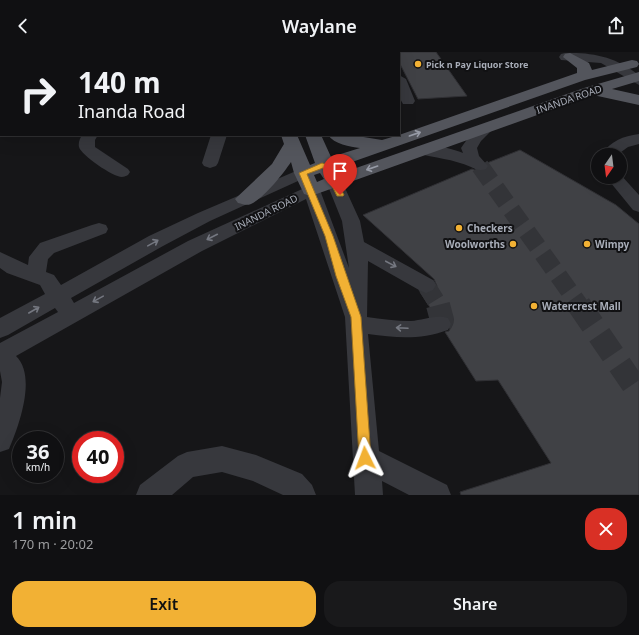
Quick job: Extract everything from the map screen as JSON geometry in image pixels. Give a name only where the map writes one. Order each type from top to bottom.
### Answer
[{"type":"main road","points":[[570,58],[584,66],[585,71],[583,76]]},
{"type":"main road","name":"INANDA ROAD","points":[[633,78],[639,63]]},
{"type":"main road","name":"INANDA ROAD","points":[[307,182],[325,165],[583,76],[607,70],[633,78]]},
{"type":"main road","name":"INANDA ROAD","points":[[307,182],[334,181],[589,91],[633,78]]},
{"type":"main road","points":[[589,91],[612,92],[639,100]]},
{"type":"main road","points":[[313,136],[325,165],[334,181]]},
{"type":"main road","points":[[339,136],[361,143],[387,144]]},
{"type":"main road","points":[[291,140],[307,182]]},
{"type":"main road","points":[[245,198],[275,172],[288,155],[291,140]]},
{"type":"street","points":[[607,70],[581,59],[565,57],[579,56],[600,58],[633,78]]},
{"type":"street","points":[[400,81],[408,101]]},
{"type":"street","points":[[422,150],[451,154],[478,165],[470,153],[471,144],[487,128]]},
{"type":"street","points":[[89,136],[87,140],[87,148],[92,154],[122,172]]},
{"type":"street","points":[[210,163],[219,136]]},
{"type":"street","points":[[613,148],[629,140],[639,139]]},
{"type":"street","points":[[334,181],[351,221],[356,246],[359,282],[357,321],[368,495]]},
{"type":"street","points":[[307,182],[329,236],[357,321]]},
{"type":"street","name":"INANDA ROAD","points":[[0,329],[156,241],[245,198],[307,182]]},
{"type":"street","name":"INANDA ROAD","points":[[0,354],[307,182]]},
{"type":"street","points":[[620,184],[639,206]]},
{"type":"street","points":[[36,275],[39,257],[46,248],[99,229]]},
{"type":"street","points":[[356,246],[426,285]]},
{"type":"street","points":[[5,268],[36,275],[47,280],[71,313]]},
{"type":"street","points":[[357,321],[404,329],[426,328],[440,324]]},
{"type":"street","points":[[0,358],[10,366],[14,378],[11,405],[0,440]]},
{"type":"street","points":[[365,458],[426,492]]},
{"type":"street","points":[[150,495],[187,465],[222,459],[256,468],[292,484],[302,495]]},
{"type":"building","points":[[400,52],[436,52],[467,96],[418,99],[400,64]]},
{"type":"building","name":"Watercrest Mall","points":[[520,150],[616,205],[639,224],[639,495],[461,495],[460,492],[551,463],[498,380],[476,381],[445,332],[449,331],[452,325],[449,317],[435,315],[420,292],[427,294],[434,291],[437,286],[434,279],[363,215],[472,169],[480,172],[486,170],[490,166],[487,163]]},
{"type":"tunnel","points":[[480,166],[580,306]]},
{"type":"tunnel","points":[[426,285],[439,306]]},
{"type":"tunnel","points":[[438,305],[442,320],[440,324]]},
{"type":"tunnel","points":[[579,305],[639,393]]},
{"type":"place","name":"Pick n Pay Liquor Store","points":[[418,64]]},
{"type":"place","name":"Checkers","points":[[459,228]]},
{"type":"place","name":"Woolworths","points":[[513,244]]},
{"type":"place","name":"Wimpy","points":[[587,244]]},
{"type":"place","name":"Watercrest Mall","points":[[534,306]]},
{"type":"route","points":[[340,195],[325,165],[303,173],[329,236],[341,276],[356,317],[365,458]]}]
